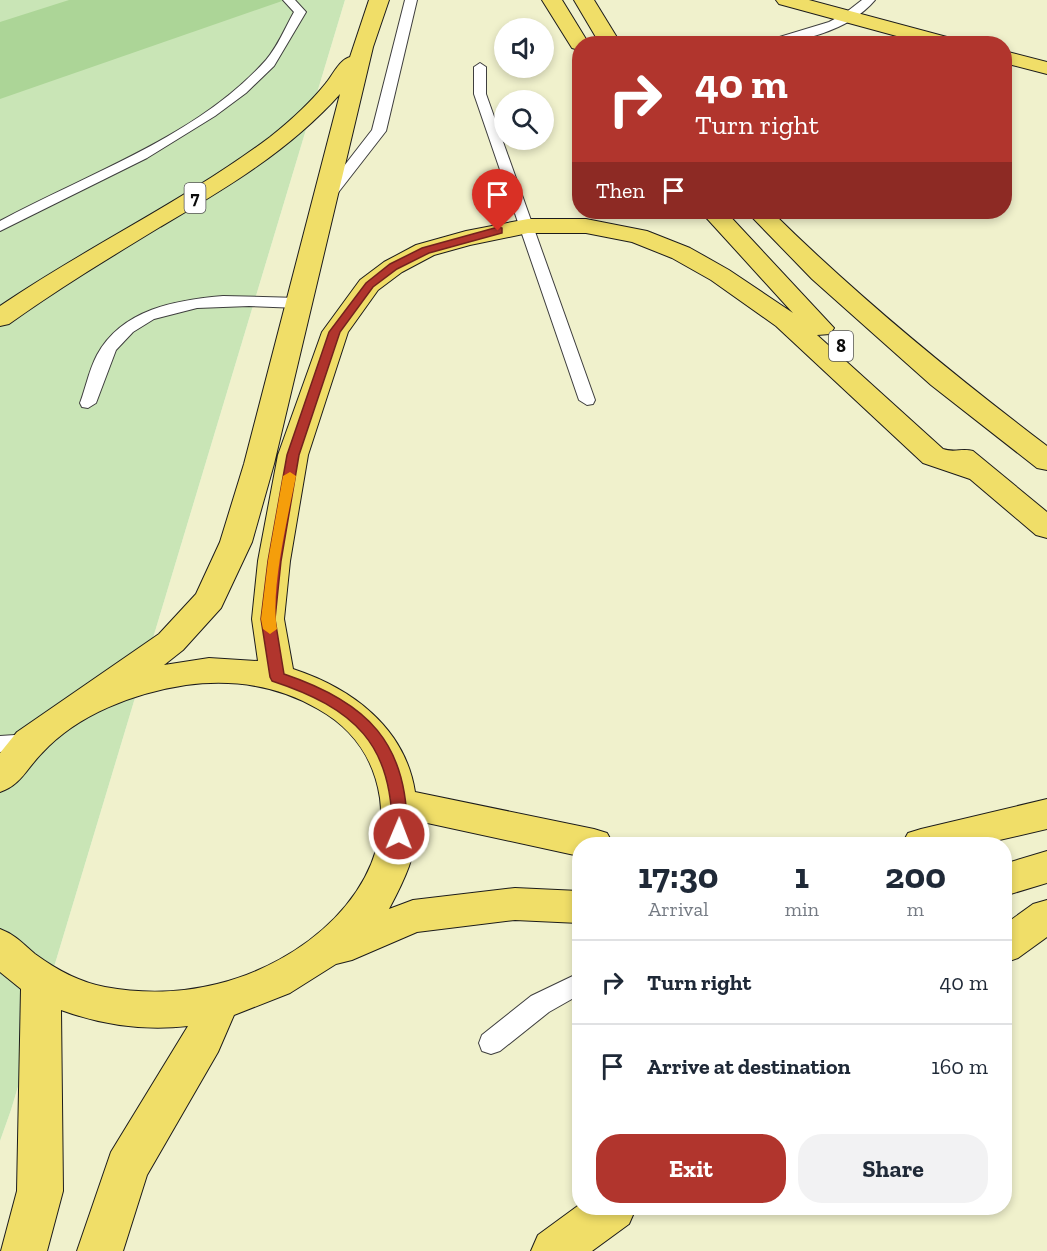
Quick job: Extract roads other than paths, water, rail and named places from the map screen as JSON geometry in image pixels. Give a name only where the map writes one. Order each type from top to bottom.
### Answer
[{"type":"main road","name":"7","points":[[0,318],[51,284],[241,170],[316,110],[340,82],[363,47],[379,0]]},
{"type":"main road","points":[[552,0],[574,36]]},
{"type":"main road","points":[[584,0],[606,36]]},
{"type":"main road","points":[[786,0],[920,36]]},
{"type":"main road","points":[[0,778],[15,743],[93,699],[171,642],[210,600],[236,542],[259,464],[363,47]]},
{"type":"main road","points":[[1012,59],[1047,68]]},
{"type":"main road","points":[[1012,76],[1047,85]]},
{"type":"main road","name":"8","points":[[718,219],[815,323],[978,472],[1047,528]]},
{"type":"main road","name":"8","points":[[766,219],[821,274],[941,379],[1047,461]]},
{"type":"main road","points":[[277,677],[268,619],[274,561],[293,455],[335,332],[369,285],[393,267],[425,250],[466,238],[528,226],[586,226],[638,237],[681,253],[720,275],[785,320],[933,456],[978,472]]},
{"type":"main road","points":[[93,699],[129,685],[166,675],[204,670],[242,672],[277,677],[309,688],[338,703],[362,723],[381,746],[394,774],[400,803],[399,834],[391,867],[374,899],[350,928],[320,956]]},
{"type":"main road","points":[[400,803],[572,839]]},
{"type":"main road","points":[[950,837],[1047,814]]},
{"type":"main road","points":[[1012,878],[1047,867]]},
{"type":"main road","points":[[0,946],[41,982],[71,996],[105,1006],[143,1010],[181,1009],[220,1002],[273,983],[320,956],[413,916],[515,904],[572,907]]},
{"type":"main road","points":[[1012,940],[1047,916]]},
{"type":"main road","points":[[24,1251],[40,1191],[41,982]]},
{"type":"main road","points":[[100,1251],[127,1167],[203,1038],[220,1002]]},
{"type":"main road","points":[[554,1251],[603,1215]]},
{"type":"lane","points":[[0,227],[123,165],[224,106],[271,61],[300,12],[289,0]]},
{"type":"lane","points":[[325,200],[379,131],[411,0]]},
{"type":"lane","points":[[792,36],[833,25],[848,17],[869,0]]},
{"type":"lane","points":[[480,67],[480,94],[587,400]]},
{"type":"lane","points":[[88,403],[108,349],[126,328],[153,313],[194,304],[223,302],[299,303]]},
{"type":"lane","points":[[491,1043],[540,1004],[572,987]]}]
